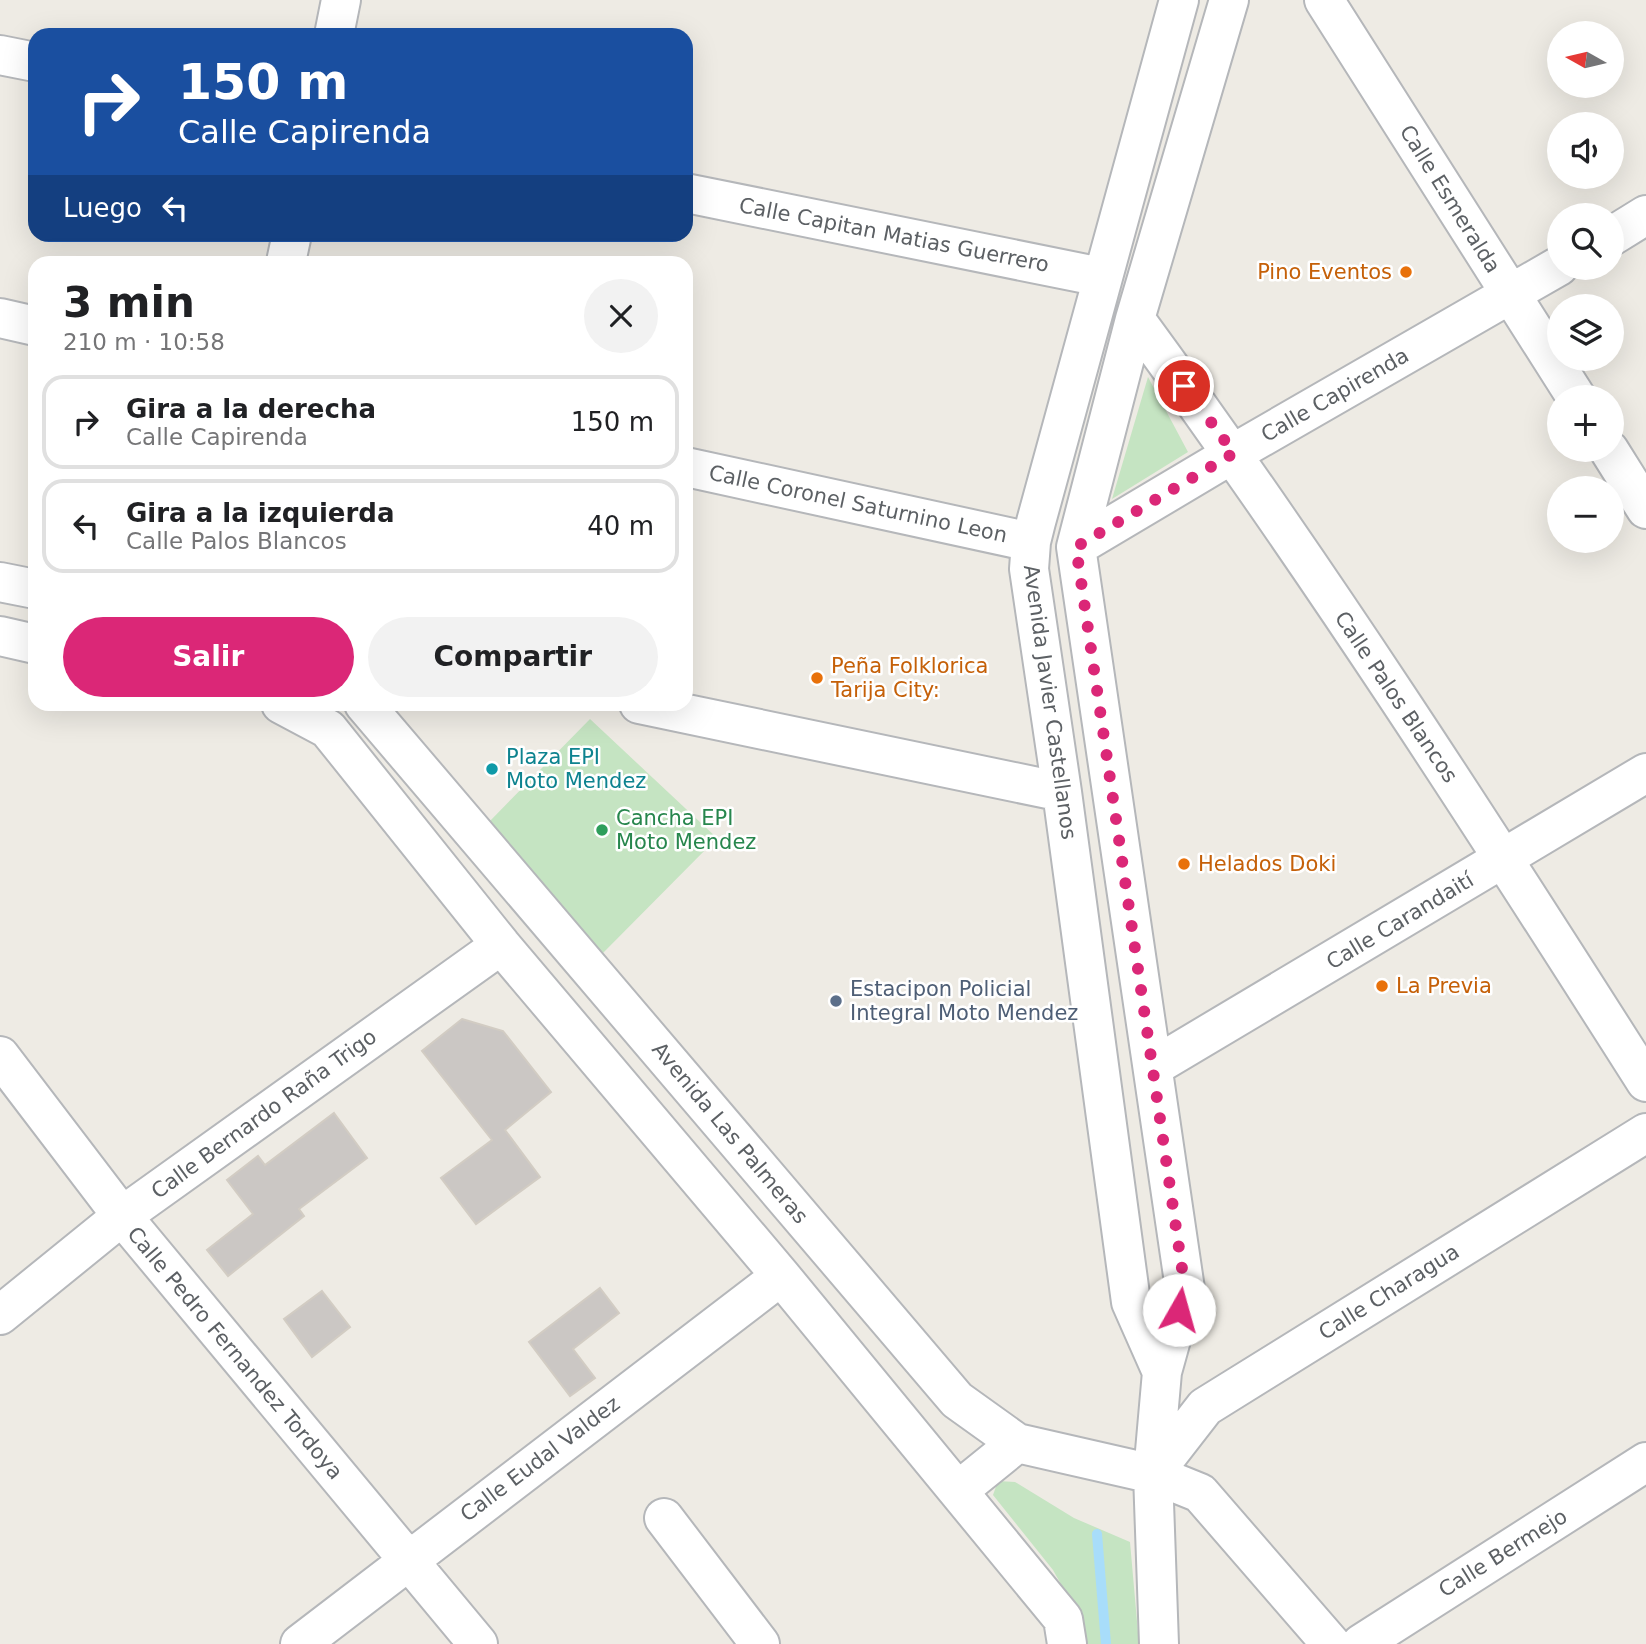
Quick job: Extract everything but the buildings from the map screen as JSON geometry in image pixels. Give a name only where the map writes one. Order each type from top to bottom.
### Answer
[{"type":"street","points":[[335,28],[341,0]]},
{"type":"street","name":"Avenida Javier Castellanos","points":[[1161,1372],[1131,1302],[1029,569],[1031,542],[1101,277],[1179,0]]},
{"type":"street","name":"Avenida Javier Castellanos","points":[[1159,1644],[1153,1474],[1161,1372],[1185,1289],[1076,547],[1135,319],[1229,0]]},
{"type":"street","name":"Calle Esmeralda","points":[[1324,0],[1568,385]]},
{"type":"street","points":[[0,55],[28,61]]},
{"type":"street","name":"Calle Capitan Matias Guerrero","points":[[693,194],[1101,277]]},
{"type":"street","points":[[1624,229],[1646,215]]},
{"type":"street","name":"Calle Capirenda","points":[[1076,547],[1547,273]]},
{"type":"street","points":[[0,318],[28,324]]},
{"type":"street","name":"Calle Palos Blancos","points":[[1135,319],[1234,453],[1504,859],[1646,1082]]},
{"type":"street","points":[[1617,462],[1646,509]]},
{"type":"street","name":"Calle Coronel Saturnino Leon","points":[[693,469],[1031,542]]},
{"type":"street","points":[[0,582],[28,588]]},
{"type":"street","points":[[0,636],[28,642]]},
{"type":"street","points":[[294,711],[328,729],[500,945],[959,1490],[1063,1619],[1067,1644]]},
{"type":"street","name":"Avenida Las Palmeras","points":[[371,711],[957,1400],[1017,1443],[1153,1474],[1200,1493],[1331,1644]]},
{"type":"street","points":[[673,711],[1062,792]]},
{"type":"street","name":"Calle Carandaití","points":[[1153,1067],[1646,773]]},
{"type":"street","name":"Calle Bernardo Raña Trigo","points":[[0,1315],[122,1216],[500,945]]},
{"type":"street","name":"Calle Pedro Fernandez Tordoya","points":[[0,1056],[122,1216],[478,1644]]},
{"type":"street","name":"Calle Charagua","points":[[1153,1474],[1205,1407],[1646,1133]]},
{"type":"street","name":"Calle Eudal Valdez","points":[[300,1644],[780,1276]]},
{"type":"street","points":[[959,1490],[1017,1443]]},
{"type":"street","name":"Calle Bermejo","points":[[1360,1644],[1646,1462]]},
{"type":"street","points":[[664,1518],[760,1644]]},
{"type":"green space","points":[[1148,377],[1188,452],[1112,499]]},
{"type":"green space","name":"Cancha EPI Moto Mendez","points":[[590,719],[717,838],[600,956],[489,822]]},
{"type":"green space","points":[[998,1481],[1015,1482],[1074,1518],[1130,1542],[1139,1644],[1083,1644],[1081,1620],[1053,1570],[993,1495]]},
{"type":"waterway","points":[[1097,1534],[1106,1644]]},
{"type":"place","name":"Pino Eventos","points":[[1406,272]]},
{"type":"place","name":"Peña Folklorica Tarija City:","points":[[817,678]]},
{"type":"place","name":"Plaza EPI Moto Mendez","points":[[492,769]]},
{"type":"place","name":"Cancha EPI Moto Mendez","points":[[602,830]]},
{"type":"place","name":"Helados Doki","points":[[1184,864]]},
{"type":"place","name":"La Previa","points":[[1382,986]]},
{"type":"place","name":"Estacipon Policial Integral Moto Mendez","points":[[836,1001]]},
{"type":"route","points":[[1179,1310],[1185,1289],[1076,547],[1234,453],[1184,386]]}]
